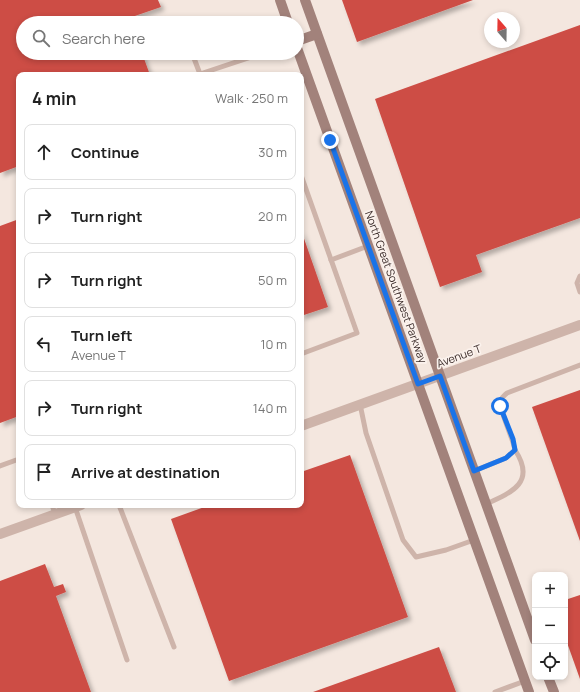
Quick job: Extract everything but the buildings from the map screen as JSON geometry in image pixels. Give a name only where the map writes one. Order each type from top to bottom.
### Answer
[{"type":"street","points":[[280,0],[286,16]]},
{"type":"street","name":"North Great Southwest Parkway","points":[[305,0],[532,632]]},
{"type":"street","points":[[304,39],[317,34]]},
{"type":"street","name":"North Great Southwest Parkway","points":[[301,60],[529,692]]},
{"type":"street","name":"Avenue T","points":[[304,425],[580,325]]},
{"type":"street","points":[[0,534],[54,510],[66,508]]},
{"type":"street","points":[[549,680],[554,692]]},
{"type":"lane","points":[[195,60],[199,72]]},
{"type":"lane","points":[[206,72],[242,60]]},
{"type":"lane","points":[[304,184],[356,333],[304,353]]},
{"type":"lane","points":[[331,260],[368,246]]},
{"type":"lane","points":[[580,276],[577,283],[580,292]]},
{"type":"lane","points":[[486,504],[511,493],[520,483],[524,472],[522,460],[515,450],[513,439],[500,406],[501,398],[507,393],[580,365]]},
{"type":"lane","points":[[360,404],[366,433],[403,540],[416,557],[446,550],[474,540]]},
{"type":"lane","points":[[474,471],[506,458],[515,450]]},
{"type":"lane","points":[[0,466],[16,460]]},
{"type":"lane","points":[[79,508],[127,660]]},
{"type":"lane","points":[[120,508],[174,647]]},
{"type":"lane","points":[[495,692],[525,681]]},
{"type":"route","points":[[330,140],[418,384],[440,376],[474,471],[506,458],[515,450],[513,439],[500,406]]}]
